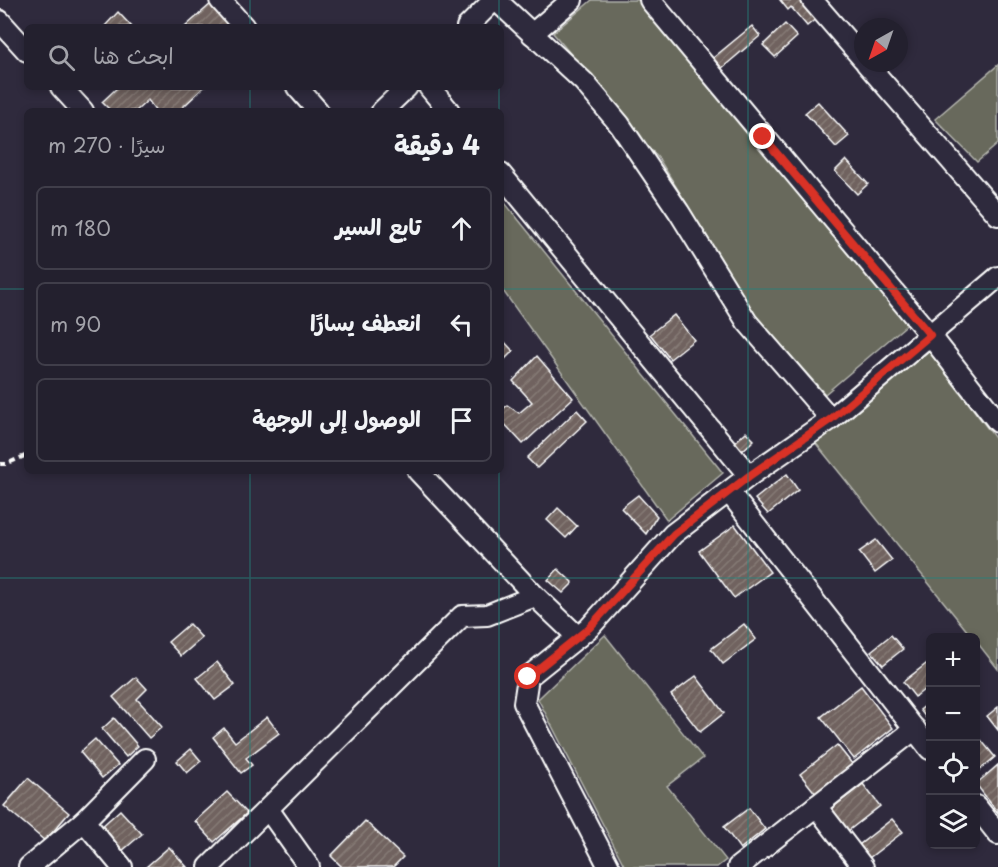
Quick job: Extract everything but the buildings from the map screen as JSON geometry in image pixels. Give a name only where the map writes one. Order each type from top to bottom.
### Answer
[{"type":"street","points":[[220,0],[241,24]]},
{"type":"street","points":[[470,24],[495,0],[584,82],[620,125],[679,212],[747,322],[831,419]]},
{"type":"street","points":[[532,34],[572,0]]},
{"type":"street","points":[[650,0],[930,335],[998,422]]},
{"type":"street","points":[[812,0],[854,49]]},
{"type":"street","points":[[0,21],[24,48]]},
{"type":"street","points":[[874,72],[998,215]]},
{"type":"street","points":[[64,90],[80,108]]},
{"type":"street","points":[[300,90],[315,108]]},
{"type":"street","points":[[385,108],[404,90]]},
{"type":"street","points":[[432,90],[446,108]]},
{"type":"street","points":[[504,178],[749,476]]},
{"type":"street","points":[[609,867],[524,703],[528,677],[589,628],[674,534],[749,476],[831,419],[998,277]]},
{"type":"street","points":[[421,474],[535,596],[578,637]]},
{"type":"street","points":[[729,492],[926,744]]},
{"type":"street","points":[[209,867],[462,616],[487,615],[535,596]]},
{"type":"street","points":[[738,867],[915,729]]},
{"type":"street","points":[[29,867],[84,821],[145,759]]},
{"type":"street","points":[[816,806],[863,867]]},
{"type":"street","points":[[268,809],[309,867]]},
{"type":"street","points":[[980,812],[998,834]]},
{"type":"street","points":[[84,821],[122,867]]},
{"type":"path","points":[[0,464],[6,464],[24,456]]},
{"type":"green space","points":[[592,0],[639,0],[910,322],[825,394],[757,318],[659,159],[553,33]]},
{"type":"green space","points":[[998,65],[998,144],[977,162],[935,119]]},
{"type":"green space","points":[[504,202],[723,473],[667,520],[504,292]]},
{"type":"green space","points":[[929,351],[998,442],[998,669],[980,646],[980,633],[969,633],[814,441]]},
{"type":"green space","points":[[605,635],[703,758],[667,786],[726,860],[717,867],[625,867],[538,699]]},
{"type":"route","points":[[528,677],[589,628],[674,534],[749,476],[831,419],[930,335],[763,137]]}]
